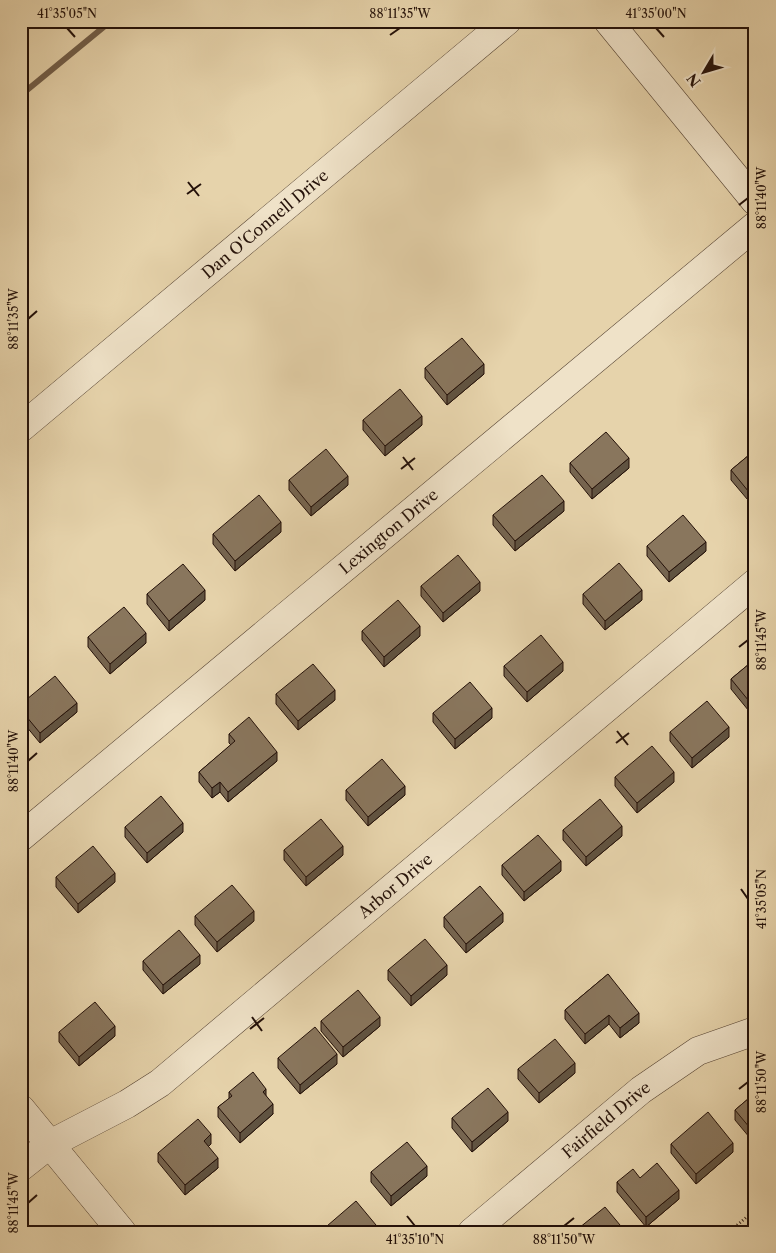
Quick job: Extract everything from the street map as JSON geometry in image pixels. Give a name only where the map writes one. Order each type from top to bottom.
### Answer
[{"type":"street","name":"Dan O'Connell Drive","points":[[21,428],[506,21]]},
{"type":"street","points":[[608,21],[755,201]]},
{"type":"street","name":"Lexington Drive","points":[[21,837],[755,226]]},
{"type":"street","name":"Arbor Drive","points":[[21,1167],[50,1144],[127,1104],[160,1083],[755,583]]},
{"type":"street","name":"Fairfield Drive","points":[[472,1232],[641,1090],[698,1051],[755,1031]]},
{"type":"street","points":[[21,1109],[122,1232]]},
{"type":"path","points":[[729,1232],[755,1210]]},
{"type":"building","points":[[462,338],[484,364],[447,395],[425,368]]},
{"type":"building","points":[[400,389],[422,416],[385,446],[363,420]]},
{"type":"building","points":[[606,432],[629,458],[592,489],[570,463]]},
{"type":"building","points":[[326,449],[348,476],[311,507],[289,480]]},
{"type":"building","points":[[755,450],[755,495],[753,497],[731,470]]},
{"type":"building","points":[[542,475],[564,501],[515,541],[493,515]]},
{"type":"building","points":[[259,495],[281,522],[235,561],[213,534]]},
{"type":"building","points":[[683,515],[706,542],[669,572],[647,546]]},
{"type":"building","points":[[458,555],[480,582],[443,613],[421,586]]},
{"type":"building","points":[[619,563],[642,590],[605,621],[583,594]]},
{"type":"building","points":[[183,564],[205,590],[169,621],[147,594]]},
{"type":"building","points":[[398,600],[420,626],[384,657],[362,631]]},
{"type":"building","points":[[124,607],[146,633],[110,664],[88,637]]},
{"type":"building","points":[[541,635],[563,662],[527,692],[504,666]]},
{"type":"building","points":[[755,659],[755,705],[753,706],[731,679]]},
{"type":"building","points":[[313,664],[335,690],[298,721],[276,694]]},
{"type":"building","points":[[55,676],[77,703],[40,733],[21,710],[21,704]]},
{"type":"building","points":[[470,682],[492,708],[455,739],[433,713]]},
{"type":"building","points":[[707,701],[729,727],[692,758],[670,732]]},
{"type":"building","points":[[249,717],[277,752],[228,792],[220,782],[212,788],[199,772],[235,741],[229,734]]},
{"type":"building","points":[[652,746],[674,772],[637,803],[615,777]]},
{"type":"building","points":[[382,759],[405,786],[368,817],[346,790]]},
{"type":"building","points":[[161,796],[183,823],[147,853],[125,827]]},
{"type":"building","points":[[600,799],[622,826],[586,857],[563,830]]},
{"type":"building","points":[[321,819],[343,846],[306,877],[284,850]]},
{"type":"building","points":[[538,835],[561,861],[524,892],[502,865]]},
{"type":"building","points":[[93,846],[115,873],[78,904],[56,877]]},
{"type":"building","points":[[232,885],[254,911],[217,942],[195,916]]},
{"type":"building","points":[[480,886],[503,913],[466,944],[444,917]]},
{"type":"building","points":[[179,930],[200,955],[163,985],[143,961]]},
{"type":"building","points":[[425,939],[447,965],[411,996],[388,970]]},
{"type":"building","points":[[608,974],[639,1013],[620,1028],[609,1015],[585,1034],[565,1010]]},
{"type":"building","points":[[358,990],[380,1017],[343,1047],[321,1021]]},
{"type":"building","points":[[95,1002],[115,1026],[79,1057],[59,1032]]},
{"type":"building","points":[[315,1027],[337,1054],[300,1085],[278,1058]]},
{"type":"building","points":[[555,1039],[575,1063],[539,1093],[518,1069]]},
{"type":"building","points":[[253,1072],[266,1089],[263,1092],[273,1104],[240,1133],[218,1107],[232,1096],[229,1092]]},
{"type":"building","points":[[488,1088],[508,1112],[472,1142],[452,1118]]},
{"type":"building","points":[[755,1093],[755,1134],[735,1110]]},
{"type":"building","points":[[708,1112],[733,1143],[696,1174],[671,1144]]},
{"type":"building","points":[[198,1119],[211,1134],[204,1141],[218,1158],[185,1185],[158,1153]]},
{"type":"building","points":[[407,1142],[427,1166],[391,1196],[371,1172]]},
{"type":"building","points":[[657,1163],[679,1190],[646,1217],[617,1182],[633,1169],[640,1178]]},
{"type":"building","points":[[356,1201],[376,1225],[368,1232],[320,1232]]},
{"type":"building","points":[[605,1207],[625,1231],[574,1232]]},
{"type":"waterway","points":[[21,95],[111,21]]}]
